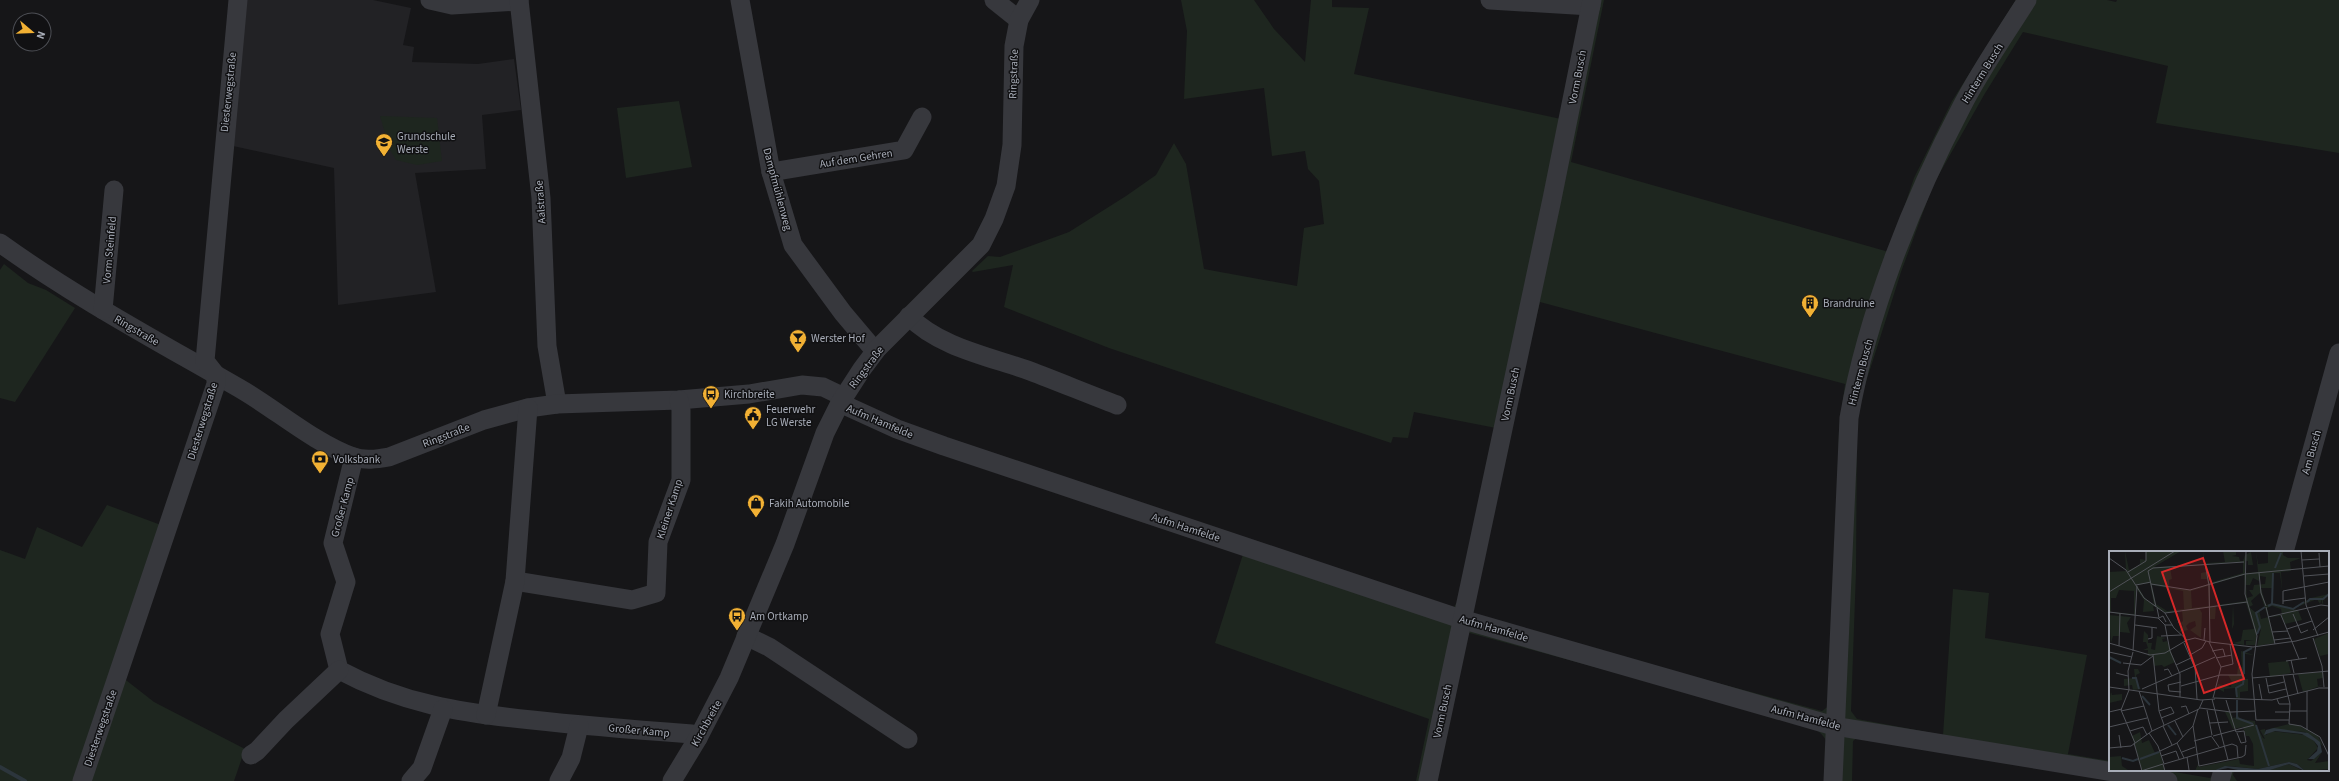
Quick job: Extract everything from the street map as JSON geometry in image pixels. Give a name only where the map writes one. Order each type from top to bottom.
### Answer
[{"type":"street","name":"Diesterwegstraße","points":[[82,781],[216,384],[216,375],[205,361],[238,0]]},
{"type":"street","points":[[430,0],[452,5],[519,1]]},
{"type":"street","name":"Dampfmühlenweg","points":[[740,0],[771,172],[793,245],[843,313],[870,345],[877,349]]},
{"type":"street","points":[[994,0],[1019,20]]},
{"type":"street","name":"Ringstraße","points":[[0,243],[50,279],[278,411],[324,443],[354,457],[374,460],[389,456],[484,420],[528,408],[556,404],[679,400],[749,394],[802,385],[823,387],[842,400],[877,349],[981,245],[994,219],[1006,186],[1012,145],[1014,52],[1019,20],[1030,0]]},
{"type":"street","name":"Vorm Busch","points":[[1428,781],[1461,619],[1552,199],[1591,3],[1490,0]]},
{"type":"street","name":"Hinterm Busch","points":[[1833,781],[1834,726],[1849,418],[1856,381],[1890,267],[1924,183],[1962,105],[2027,0]]},
{"type":"street","name":"Aalstraße","points":[[519,1],[541,198],[547,346],[556,404]]},
{"type":"street","name":"Auf dem Gehren","points":[[771,172],[904,150],[922,118]]},
{"type":"street","name":"Vorm Steinfeld","points":[[103,310],[114,190]]},
{"type":"street","points":[[909,316],[931,334],[947,342],[1032,372],[1118,405]]},
{"type":"street","name":"Am Busch","points":[[2284,551],[2339,353]]},
{"type":"street","name":"Kleiner Kamp","points":[[514,581],[632,600],[656,593],[658,542],[681,480],[681,410],[679,400]]},
{"type":"street","name":"Aufm Hamfelde","points":[[842,400],[897,429],[944,446],[1461,619],[1834,726],[2168,781]]},
{"type":"street","name":"Kirchbreite","points":[[672,781],[698,738],[729,678],[785,544],[825,433],[842,400]]},
{"type":"street","points":[[486,715],[514,581],[528,408]]},
{"type":"street","name":"Großer Kamp","points":[[354,457],[333,543],[346,582],[330,634],[339,670],[365,684],[415,702],[442,709],[579,726],[692,734],[698,738]]},
{"type":"street","points":[[746,636],[769,647],[908,740]]},
{"type":"street","points":[[251,755],[257,751],[286,720],[339,670]]},
{"type":"street","points":[[411,781],[422,768],[442,709]]},
{"type":"street","points":[[559,781],[571,758],[579,726]]},
{"type":"street","points":[[2220,781],[2223,771]]},
{"type":"shaded area","name":"Grundschule Werste","points":[[244,0],[373,0],[411,8],[403,45],[414,47],[412,62],[478,64],[514,59],[521,110],[482,115],[486,169],[415,173],[436,292],[338,305],[334,168],[233,146]]},
{"type":"shaded area","points":[[1181,0],[1254,0],[1274,29],[1305,62],[1311,0],[1332,0],[1332,7],[1369,8],[1354,74],[1561,119],[1586,0],[1604,0],[1571,162],[1889,252],[1914,178],[1952,101],[2016,0],[2107,0],[2116,2],[2117,0],[2339,0],[2339,153],[2156,123],[2168,66],[2023,32],[1984,95],[1933,185],[1901,272],[1859,404],[1857,425],[1856,572],[1851,711],[1857,719],[1943,735],[1953,589],[1989,593],[1985,638],[2087,655],[2068,754],[2109,761],[2109,771],[2169,771],[2210,778],[2218,771],[2234,771],[2233,775],[2237,781],[2129,781],[1861,735],[1853,741],[1852,781],[1828,781],[1829,749],[1824,738],[1811,726],[1466,632],[1431,781],[1416,781],[1429,719],[1215,643],[1244,551],[1450,621],[1455,605],[1461,599],[1496,428],[1414,412],[1408,438],[1393,437],[1391,443],[1109,348],[1004,307],[1013,265],[972,271],[988,256],[1000,257],[1069,232],[1126,196],[1156,175],[1174,143],[1186,164],[1204,269],[1297,286],[1304,228],[1324,224],[1319,181],[1308,169],[1305,151],[1272,156],[1264,88],[1184,99],[1187,31]],"holes":[[[1540,302],[1845,384],[1839,430],[1830,705],[1822,711],[1476,618],[1468,607]]]},
{"type":"shaded area","points":[[679,101],[692,167],[626,178],[617,108]]},
{"type":"shaded area","points":[[380,116],[437,118],[442,161],[417,165],[396,160],[390,150]]},
{"type":"shaded area","points":[[4,264],[28,283],[46,290],[75,308],[15,402],[0,398],[0,270]]},
{"type":"shaded area","points":[[107,505],[161,525],[87,781],[0,781],[0,550],[25,559],[37,527],[82,547]]},
{"type":"shaded area","points":[[122,677],[154,702],[245,749],[234,781],[89,781]]},
{"type":"waterway","points":[[0,767],[25,781]]},
{"type":"place","name":"Grundschule Werste","points":[[384,157]]},
{"type":"place","name":"Brandruine","points":[[1810,318]]},
{"type":"place","name":"Werster Hof","points":[[798,353]]},
{"type":"place","name":"Kirchbreite","points":[[711,409]]},
{"type":"place","name":"Feuerwehr LG Werste","points":[[753,430]]},
{"type":"place","name":"Volksbank","points":[[320,474]]},
{"type":"place","name":"Fakih Automobile","points":[[756,518]]},
{"type":"place","name":"Am Ortkamp","points":[[737,631]]}]
